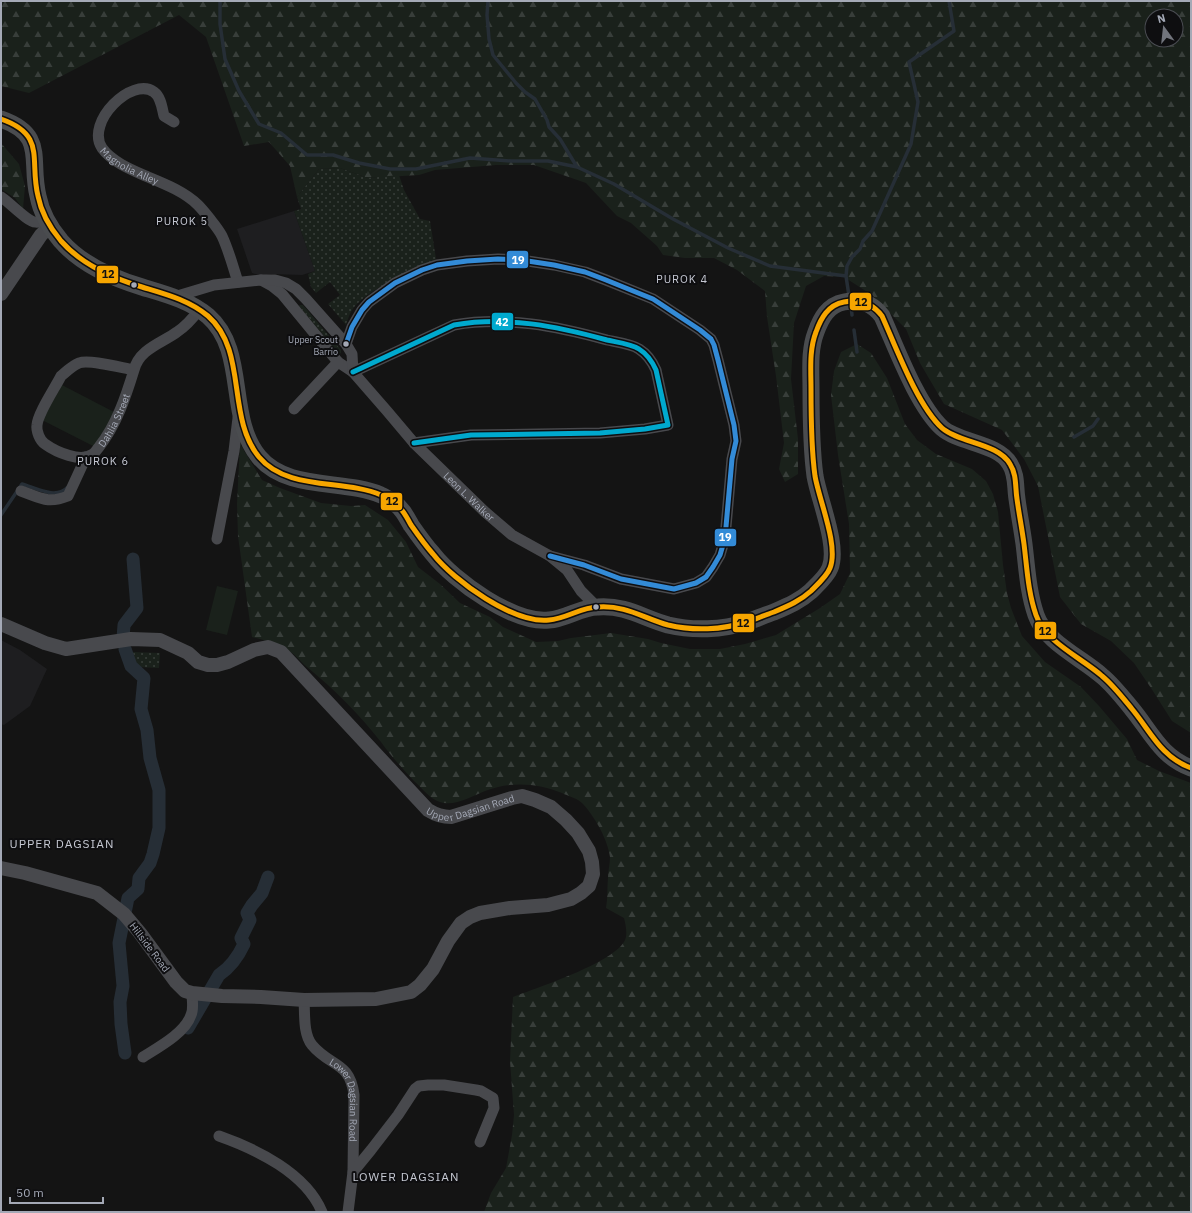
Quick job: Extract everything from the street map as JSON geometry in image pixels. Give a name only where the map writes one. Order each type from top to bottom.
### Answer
[{"type":"main road","points":[[1,119],[21,128],[27,134],[31,142],[34,153],[37,195],[49,222],[62,242],[78,257],[92,267],[116,279],[174,297],[199,310],[215,324],[226,343],[234,369],[239,407],[249,441],[258,456],[269,467],[288,476],[311,482],[349,487],[382,495],[399,506],[435,557],[456,578],[484,599],[529,618],[546,621],[596,606],[629,610],[667,624],[689,628],[710,629],[745,623],[794,603],[812,590],[830,568],[832,548],[815,478],[811,427],[811,357],[814,335],[823,316],[829,308],[840,303],[868,303],[876,308],[882,316],[932,418],[942,428],[951,434],[1001,454],[1009,462],[1015,474],[1030,593],[1036,616],[1042,628],[1102,676],[1132,709],[1157,744],[1166,753],[1191,768]]},
{"type":"street","name":"Magnolia Alley","points":[[174,122],[164,116],[160,100],[154,92],[145,89],[136,90],[122,97],[104,114],[98,137],[102,147],[108,155],[132,170],[189,197],[198,205],[222,234],[238,282]]},
{"type":"street","points":[[1,197],[30,221],[49,222]]},
{"type":"street","points":[[1,294],[49,222]]},
{"type":"street","points":[[346,344],[352,327],[362,310],[369,302],[395,283],[422,270],[437,266],[467,261],[498,259],[521,260],[585,272],[653,299],[700,330],[710,339],[714,345],[720,368],[734,426],[736,441],[732,459],[724,538],[720,555],[713,567],[706,576],[696,582],[674,589],[621,578],[584,565],[550,556]]},
{"type":"street","points":[[174,297],[214,285],[261,280],[275,280],[286,283],[296,289],[346,344],[352,354],[353,372],[454,325],[471,322],[514,322],[545,325],[638,348],[653,362],[668,425],[645,429],[600,433],[471,435],[414,443]]},
{"type":"street","name":"Leon L. Walker","points":[[261,280],[282,294],[338,362],[353,372],[414,443],[484,511],[512,535],[550,556],[567,570],[581,591],[596,606]]},
{"type":"street","name":"Dahlia Street","points":[[86,457],[94,454],[105,439],[123,403],[134,370],[141,356],[149,349],[176,333],[186,325],[199,310]]},
{"type":"street","points":[[21,491],[50,501],[58,501],[68,496],[86,457],[69,456],[44,443],[36,427],[38,418],[61,376],[79,363],[89,362],[134,370]]},
{"type":"street","points":[[294,409],[338,362]]},
{"type":"street","points":[[217,539],[234,451],[239,407]]},
{"type":"street","name":"Upper Dagsian Road","points":[[1,624],[45,643],[66,649],[131,639],[160,640],[188,653],[198,662],[208,665],[217,665],[228,662],[254,650],[268,648],[281,652],[428,810],[443,817],[451,817],[522,796],[551,807],[578,833],[589,851],[593,874],[588,886],[581,894],[571,899],[548,905],[510,908],[480,913],[470,917],[461,923],[448,941],[426,979],[420,986],[411,992],[376,999],[304,1000]]},
{"type":"street","name":"Hillside Road","points":[[1,868],[97,894],[124,914],[176,982],[186,991],[222,996],[261,996],[304,1000]]},
{"type":"street","points":[[143,1057],[162,1046],[186,1026],[192,1014],[192,993]]},
{"type":"street","name":"Lower Dagsian Road","points":[[304,1000],[307,1036],[312,1045],[326,1058],[346,1070],[353,1085],[353,1172],[348,1212]]},
{"type":"street","points":[[353,1172],[398,1115],[415,1089],[424,1085],[444,1085],[481,1091],[493,1098],[494,1108],[480,1142]]},
{"type":"street","points":[[219,1136],[255,1150],[276,1162],[305,1186],[322,1212]]},
{"type":"shaded area","points":[[294,211],[315,271],[302,275],[271,274],[262,276],[252,273],[237,229]]},
{"type":"shaded area","points":[[1,640],[20,650],[47,669],[30,706],[4,725],[1,724]]},
{"type":"green space","points":[[1,1],[1191,1],[1191,733],[1172,721],[1134,663],[1111,641],[1081,624],[1060,597],[1038,486],[1024,459],[1002,430],[944,404],[920,363],[906,329],[872,295],[844,277],[824,276],[806,286],[794,323],[791,379],[798,439],[798,474],[785,482],[779,469],[784,443],[767,317],[765,291],[737,270],[714,258],[685,258],[663,255],[657,246],[631,223],[617,216],[586,183],[534,165],[496,165],[435,170],[419,175],[368,178],[340,168],[319,169],[297,197],[290,166],[269,142],[244,146],[206,37],[179,15],[29,93],[1,86]]},
{"type":"green space","points":[[1,143],[19,164],[25,186],[23,209],[15,198],[1,189]]},
{"type":"green space","points":[[340,168],[368,178],[399,175],[404,190],[420,219],[430,221],[436,259],[384,285],[365,297],[353,309],[346,325],[328,304],[340,295],[330,282],[316,293],[311,287],[308,274],[315,271],[294,211],[301,209],[297,197],[319,169]]},
{"type":"green space","points":[[303,305],[341,350],[341,353],[339,354],[299,306]]},
{"type":"green space","points":[[857,344],[871,353],[887,378],[905,424],[917,440],[936,454],[972,469],[986,481],[993,494],[998,512],[1007,593],[1022,636],[1045,662],[1081,687],[1099,706],[1127,739],[1137,760],[1159,771],[1191,783],[1191,1212],[484,1212],[491,1193],[506,1168],[512,1135],[514,1115],[510,1061],[513,997],[556,981],[590,966],[616,950],[624,942],[626,937],[624,918],[606,908],[610,857],[607,843],[588,809],[581,802],[562,793],[544,787],[524,784],[504,786],[485,791],[457,802],[445,803],[436,801],[410,776],[346,702],[327,684],[289,651],[278,645],[252,637],[238,536],[237,504],[240,444],[262,480],[321,503],[351,506],[365,505],[388,520],[406,542],[418,567],[440,584],[460,603],[490,617],[503,627],[536,642],[558,641],[611,633],[648,639],[690,649],[720,649],[745,644],[776,635],[840,594],[850,573],[849,524],[838,455],[831,395],[834,371],[841,352]]},
{"type":"green space","points":[[62,385],[114,412],[95,447],[42,420]]},
{"type":"green space","points":[[217,586],[238,591],[227,635],[206,630]]},
{"type":"green space","points":[[133,652],[160,653],[159,668],[137,667],[133,663]]},
{"type":"waterway","points":[[220,1],[220,24],[225,59],[239,91],[259,124],[281,133],[307,155],[333,155],[359,163],[390,169],[416,169],[470,158],[511,161],[548,161],[577,167],[614,184],[673,219],[728,248],[770,266],[846,276]]},
{"type":"waterway","points":[[488,1],[487,15],[489,39],[493,55],[516,83],[535,99],[547,120],[549,127],[560,139],[577,167]]},
{"type":"waterway","points":[[849,296],[846,276],[847,266],[852,257],[860,249],[863,241],[872,231],[911,144],[918,102],[909,62],[954,31],[949,1]]},
{"type":"waterway","points":[[851,306],[852,315]]},
{"type":"waterway","points":[[854,330],[857,352]]},
{"type":"waterway","points":[[1074,437],[1093,426],[1098,419]]},
{"type":"waterway","points":[[1,515],[22,484],[52,493],[58,493],[68,487]]},
{"type":"waterway","points":[[123,638],[124,625],[137,608],[133,559]]},
{"type":"waterway","points":[[125,649],[131,666],[144,678],[141,709],[147,730],[150,758],[159,790],[159,828],[153,854],[150,863],[139,878],[138,889],[128,898],[119,943],[123,986],[120,1002],[121,1024],[125,1053]]},
{"type":"waterway","points":[[188,1028],[219,975],[231,965],[242,949],[244,944],[241,938],[250,920],[247,913],[262,893],[268,877]]},
{"type":"transit line","name":"12","points":[[1,119],[15,125],[25,133],[31,141],[36,183],[41,208],[54,231],[69,249],[78,257],[98,270],[176,298],[201,310],[220,330],[228,347],[233,365],[243,423],[249,441],[259,457],[271,468],[300,480],[366,490],[385,497],[396,504],[427,547],[455,576],[486,599],[502,608],[519,615],[535,619],[549,620],[561,618],[586,609],[608,607],[626,610],[668,625],[708,629],[728,627],[747,622],[774,612],[807,595],[827,574],[832,559],[830,536],[815,476],[811,411],[812,346],[820,322],[829,309],[838,304],[850,301],[870,305],[882,316],[908,375],[924,405],[933,418],[949,433],[988,447],[1004,457],[1010,464],[1015,477],[1029,589],[1033,606],[1041,625],[1047,633],[1065,649],[1094,669],[1110,683],[1164,751],[1191,768]]},
{"type":"transit line","name":"19","points":[[346,344],[352,327],[362,310],[369,302],[395,283],[422,270],[437,265],[498,259],[521,260],[585,272],[653,299],[711,339],[714,345],[734,425],[736,441],[732,459],[725,538],[720,555],[706,577],[696,583],[674,589],[621,579],[584,565],[550,556]]},
{"type":"transit line","name":"42","points":[[353,372],[454,325],[474,322],[512,322],[569,330],[628,344],[636,347],[644,353],[656,370],[668,425],[645,429],[600,433],[471,435],[414,443]]},
{"type":"place","name":"Upper Scout Barrio","points":[[346,344]]},
{"type":"district","name":"PUROK 5","points":[[182,221]]},
{"type":"district","name":"PUROK 4","points":[[682,279]]},
{"type":"district","name":"PUROK 6","points":[[103,461]]},
{"type":"district","name":"UPPER DAGSIAN","points":[[62,844]]},
{"type":"district","name":"LOWER DAGSIAN","points":[[406,1177]]}]
